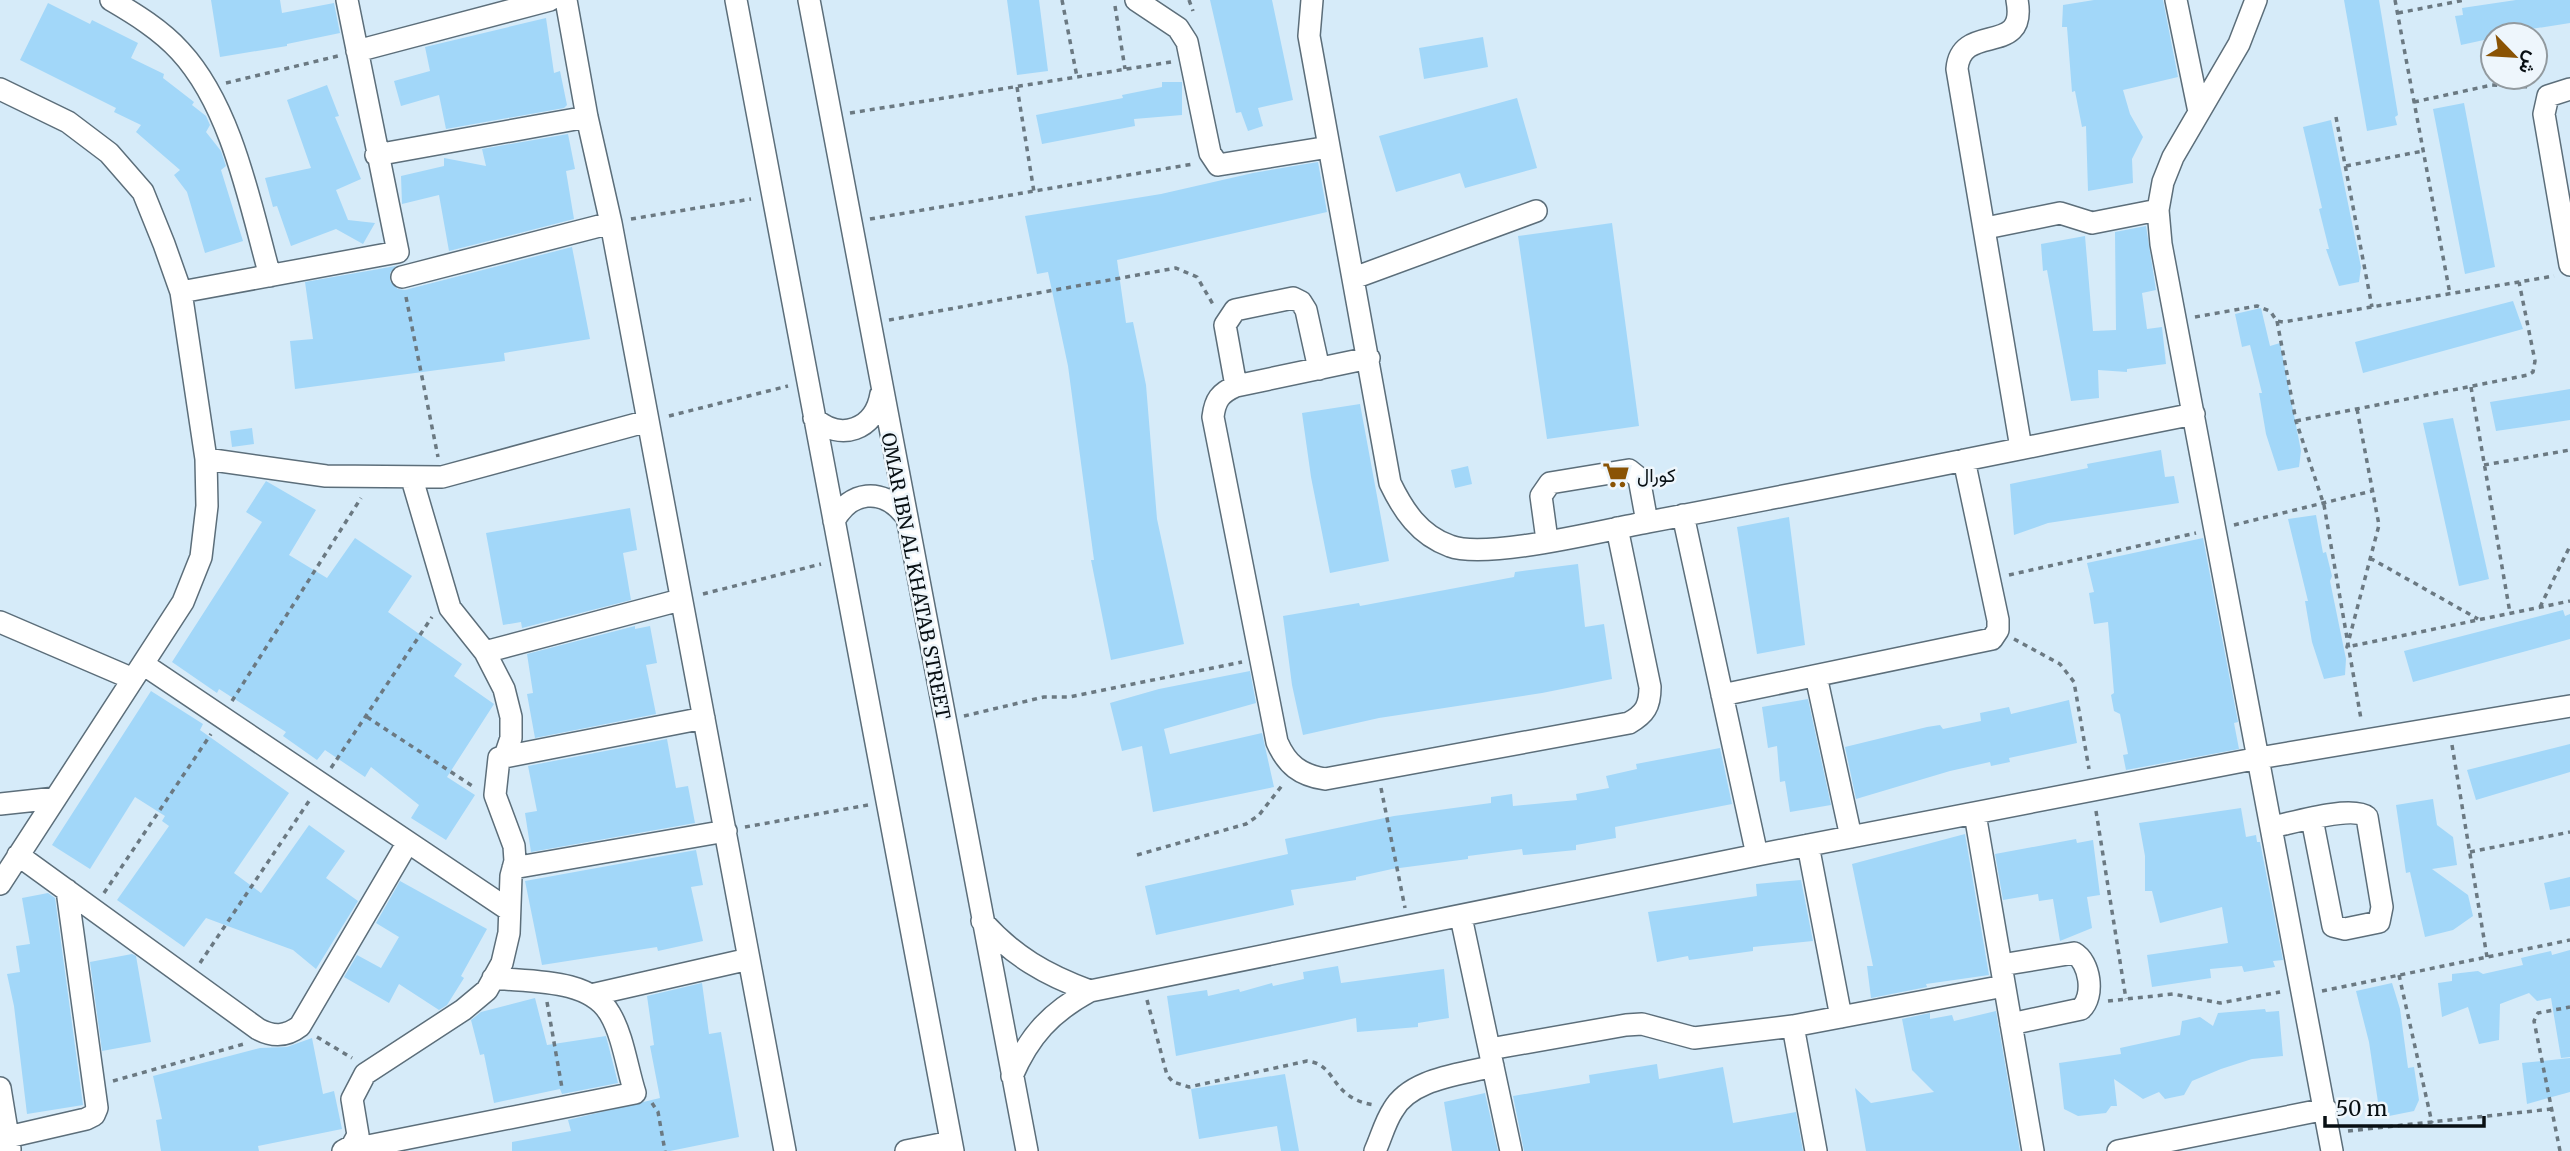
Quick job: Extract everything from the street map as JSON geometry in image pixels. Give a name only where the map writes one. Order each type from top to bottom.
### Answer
[{"type":"street","points":[[111,0],[138,15],[180,51],[207,88],[234,151],[270,276]]},
{"type":"street","points":[[181,292],[398,252],[376,155],[347,0]]},
{"type":"street","points":[[357,51],[550,0]]},
{"type":"street","points":[[566,0],[587,117],[611,223],[785,1151]]},
{"type":"street","points":[[736,0],[952,1147],[906,1151]]},
{"type":"street","name":"OMAR IBN AL KHATAB STREET","points":[[809,0],[881,393],[1027,1151]]},
{"type":"street","points":[[1136,0],[1178,28],[1187,42],[1212,161],[1217,165],[1329,147]]},
{"type":"street","points":[[1312,0],[1309,36],[1390,482],[1403,510],[1424,532],[1451,546],[1480,551],[1617,528],[2194,414]]},
{"type":"street","points":[[2017,0],[2018,21],[2008,35],[1969,44],[1958,59],[2021,448]]},
{"type":"street","points":[[2176,0],[2199,112]]},
{"type":"street","points":[[2256,0],[2239,44],[2173,157],[2163,182],[2158,210],[2176,321],[2331,1142]]},
{"type":"street","points":[[0,89],[68,122],[110,153],[143,192],[181,292],[206,460],[207,506],[201,557],[183,602],[0,884]]},
{"type":"street","points":[[2564,271],[2544,114],[2548,96],[2570,89]]},
{"type":"street","points":[[376,155],[587,117]]},
{"type":"street","points":[[1986,228],[2060,214],[2092,223],[2158,210]]},
{"type":"street","points":[[1354,278],[1536,211]]},
{"type":"street","points":[[402,276],[611,223]]},
{"type":"street","points":[[1236,386],[1225,325],[1235,310],[1293,299],[1301,302],[1306,310],[1319,369]]},
{"type":"street","points":[[1369,358],[1236,386],[1223,391],[1215,403],[1213,417],[1277,742],[1284,757],[1295,769],[1309,776],[1325,779],[1629,723],[1642,716],[1650,703],[1650,687],[1617,528]]},
{"type":"street","points":[[814,418],[833,430],[856,429],[874,415],[881,393]]},
{"type":"street","points":[[206,460],[326,476],[412,479],[442,477],[648,421]]},
{"type":"street","points":[[1722,695],[1992,639],[1998,630],[1990,579],[1964,460]]},
{"type":"street","points":[[1548,540],[1542,491],[1550,483],[1629,470],[1639,478],[1647,522]]},
{"type":"street","points":[[412,479],[450,607],[485,652],[504,689],[511,716],[511,738],[505,756],[499,758]]},
{"type":"street","points":[[834,521],[849,501],[861,496],[886,498],[904,514]]},
{"type":"street","points":[[1684,515],[1757,855]]},
{"type":"street","points":[[485,652],[680,600]]},
{"type":"street","points":[[0,622],[138,671],[222,717],[509,910]]},
{"type":"street","points":[[1816,676],[1851,837]]},
{"type":"street","points":[[1012,1076],[1024,1049],[1041,1024],[1064,1005],[1090,991],[1757,855],[2092,790],[2259,758],[2570,706]]},
{"type":"street","points":[[499,758],[704,718]]},
{"type":"street","points":[[345,1151],[358,1135],[352,1099],[356,1086],[370,1070],[463,1010],[486,990],[502,963],[509,933],[514,846],[495,795],[499,758]]},
{"type":"street","points":[[0,804],[56,798]]},
{"type":"street","points":[[2272,827],[2312,819],[2356,811],[2367,817],[2382,907],[2379,922],[2345,929],[2333,926],[2312,819]]},
{"type":"street","points":[[1975,814],[2033,1151]]},
{"type":"street","points":[[513,868],[726,831]]},
{"type":"street","points":[[18,855],[258,1029],[275,1035],[293,1032],[300,1026],[408,842]]},
{"type":"street","points":[[1808,845],[1841,1017]]},
{"type":"street","points":[[0,1088],[10,1144],[91,1118],[97,1108],[67,891]]},
{"type":"street","points":[[1461,917],[1511,1151]]},
{"type":"street","points":[[981,920],[1003,944],[1029,964],[1090,991]]},
{"type":"street","points":[[1375,1151],[1393,1108],[1422,1085],[1491,1058],[1626,1025],[1642,1024],[1694,1038],[1793,1026],[1841,1017],[2002,975],[2074,953],[2085,964],[2089,996],[2087,1003],[2074,1011],[2011,1024]]},
{"type":"street","points":[[494,978],[544,984],[591,995],[749,959]]},
{"type":"street","points":[[345,1151],[635,1093],[612,1016],[591,995]]},
{"type":"street","points":[[1793,1026],[1816,1151]]},
{"type":"street","points":[[2118,1151],[2326,1109]]},
{"type":"path","points":[[1062,0],[1077,77]]},
{"type":"path","points":[[1114,0],[1125,69]]},
{"type":"path","points":[[2395,0],[2450,294]]},
{"type":"path","points":[[2398,13],[2465,0]]},
{"type":"path","points":[[207,88],[357,51]]},
{"type":"path","points":[[831,116],[1190,59]]},
{"type":"path","points":[[2414,102],[2510,83],[2528,84],[2548,96]]},
{"type":"path","points":[[1017,87],[1034,192]]},
{"type":"path","points":[[2336,117],[2372,307]]},
{"type":"path","points":[[2346,166],[2423,151]]},
{"type":"path","points":[[850,223],[1212,161]]},
{"type":"path","points":[[611,223],[771,196]]},
{"type":"path","points":[[869,324],[1176,268],[1197,277],[1225,325]]},
{"type":"path","points":[[2277,321],[2519,282],[2564,271]]},
{"type":"path","points":[[402,276],[442,477]]},
{"type":"path","points":[[2296,421],[2528,375],[2535,366],[2519,282]]},
{"type":"path","points":[[2176,321],[2257,306],[2270,311],[2277,321],[2296,421],[2324,505],[2365,740]]},
{"type":"path","points":[[648,421],[807,382]]},
{"type":"path","points":[[2471,387],[2510,613]]},
{"type":"path","points":[[2347,647],[2379,525],[2357,409]]},
{"type":"path","points":[[2484,465],[2570,450]]},
{"type":"path","points":[[93,909],[222,717],[374,477]]},
{"type":"path","points":[[1990,579],[2324,505],[2372,491]]},
{"type":"path","points":[[2540,607],[2570,546]]},
{"type":"path","points":[[2370,558],[2479,620]]},
{"type":"path","points":[[680,600],[841,559]]},
{"type":"path","points":[[2347,647],[2570,601]]},
{"type":"path","points":[[1998,630],[2051,658],[2068,672],[2074,682],[2126,999]]},
{"type":"path","points":[[943,720],[1044,697],[1069,697],[1261,659]]},
{"type":"path","points":[[366,716],[500,804]]},
{"type":"path","points":[[2448,726],[2487,957]]},
{"type":"path","points":[[1137,855],[1246,824],[1259,815],[1295,769]]},
{"type":"path","points":[[1378,769],[1408,927]]},
{"type":"path","points":[[726,831],[886,802]]},
{"type":"path","points":[[2470,852],[2570,832]]},
{"type":"path","points":[[2087,1003],[2183,995],[2220,1003],[2399,975],[2570,940]]},
{"type":"path","points":[[2399,975],[2432,1123]]},
{"type":"path","points":[[1142,979],[1167,1075],[1180,1086],[1189,1087],[1307,1061],[1318,1062],[1327,1069],[1334,1084],[1356,1102],[1393,1108]]},
{"type":"path","points":[[544,984],[565,1107]]},
{"type":"path","points":[[2560,1151],[2535,1016],[2570,1007]]},
{"type":"path","points":[[300,1026],[370,1070]]},
{"type":"path","points":[[94,1087],[275,1035]]},
{"type":"path","points":[[635,1093],[652,1101],[658,1112],[665,1151]]},
{"type":"path","points":[[2331,1142],[2432,1123],[2552,1109]]},
{"type":"building","points":[[211,0],[280,0],[282,13],[334,3],[340,33],[287,46],[220,57]]},
{"type":"building","points":[[1007,0],[1039,0],[1048,71],[1017,75]]},
{"type":"building","points":[[1210,0],[1272,0],[1293,100],[1258,108],[1263,126],[1248,131],[1241,112],[1236,113]]},
{"type":"building","points":[[2094,0],[2163,0],[2178,77],[2123,90],[2130,114],[2143,137],[2132,159],[2133,183],[2088,191],[2086,126],[2082,127],[2075,91],[2072,92],[2067,27],[2062,27],[2063,5]]},
{"type":"building","points":[[2344,0],[2379,0],[2398,115],[2395,117],[2397,125],[2367,131]]},
{"type":"building","points":[[2516,0],[2570,0],[2570,23],[2549,26],[2549,21],[2479,21],[2479,41],[2461,45],[2455,16],[2463,15],[2462,8]]},
{"type":"building","points":[[48,3],[90,24],[92,20],[138,43],[131,58],[164,74],[163,78],[194,102],[192,105],[206,116],[210,125],[206,132],[221,151],[226,166],[221,170],[243,241],[205,253],[187,192],[174,175],[180,170],[136,132],[141,125],[114,112],[116,108],[20,60]]},
{"type":"building","points":[[546,18],[554,73],[560,71],[567,105],[564,108],[446,129],[439,95],[401,106],[394,81],[430,71],[425,47]]},
{"type":"building","points":[[1483,37],[1488,67],[1424,79],[1419,48]]},
{"type":"building","points":[[1162,82],[1182,82],[1182,115],[1134,119],[1135,126],[1042,144],[1036,115],[1123,98],[1122,95],[1162,87]]},
{"type":"building","points":[[327,85],[339,116],[335,117],[361,179],[336,190],[348,220],[375,223],[363,244],[336,229],[291,246],[277,206],[273,207],[265,178],[311,168],[287,100]]},
{"type":"building","points":[[1517,98],[1537,168],[1465,188],[1460,173],[1396,192],[1379,136]]},
{"type":"building","points":[[2464,103],[2495,267],[2465,274],[2433,109]]},
{"type":"building","points":[[2331,120],[2361,267],[2359,282],[2339,286],[2326,249],[2329,249],[2319,209],[2322,208],[2303,127]]},
{"type":"building","points":[[568,134],[575,169],[566,171],[574,219],[449,251],[439,195],[402,204],[401,176],[444,166],[444,158],[486,166],[482,149]]},
{"type":"building","points":[[1318,162],[1327,212],[1117,260],[1126,323],[1133,322],[1146,385],[1157,519],[1184,644],[1111,660],[1091,560],[1094,560],[1068,366],[1048,272],[1037,274],[1025,216],[1161,194],[1253,173]]},
{"type":"building","points":[[1612,223],[1639,426],[1547,439],[1518,236]]},
{"type":"building","points":[[2146,226],[2156,290],[2142,293],[2147,329],[2162,327],[2166,364],[2127,369],[2127,372],[2098,370],[2099,398],[2071,401],[2047,270],[2043,271],[2041,244],[2085,236],[2093,331],[2116,330],[2115,232]]},
{"type":"building","points":[[572,247],[590,339],[504,353],[505,361],[295,389],[290,341],[313,339],[305,282],[396,266],[390,273],[390,281],[398,289],[405,290]]},
{"type":"building","points":[[2513,301],[2523,329],[2363,373],[2355,342]]},
{"type":"building","points":[[2261,308],[2270,346],[2280,343],[2301,451],[2299,467],[2278,471],[2266,434],[2259,393],[2262,393],[2250,345],[2242,347],[2235,314]]},
{"type":"building","points":[[2570,389],[2570,420],[2496,431],[2490,402]]},
{"type":"building","points":[[1360,404],[1389,561],[1330,573],[1311,477],[1302,413]]},
{"type":"building","points":[[2453,418],[2489,579],[2459,586],[2423,423]]},
{"type":"building","points":[[252,428],[254,444],[232,447],[230,431]]},
{"type":"building","points":[[2161,450],[2165,477],[2174,476],[2179,503],[2048,523],[2014,535],[2010,484],[2088,468],[2087,464]]},
{"type":"building","points":[[1468,466],[1472,484],[1455,488],[1451,470]]},
{"type":"building","points":[[266,481],[316,510],[289,555],[327,578],[355,538],[412,576],[388,612],[462,664],[454,676],[494,704],[447,777],[475,795],[446,840],[411,818],[419,805],[371,767],[365,777],[325,750],[317,760],[283,736],[286,732],[219,689],[217,693],[172,662],[262,522],[246,512]]},
{"type":"building","points":[[630,508],[637,550],[623,553],[631,600],[522,628],[521,622],[503,625],[486,533]]},
{"type":"building","points":[[2316,515],[2323,553],[2326,552],[2332,576],[2330,581],[2346,659],[2345,675],[2324,679],[2312,642],[2305,601],[2308,601],[2288,519]]},
{"type":"building","points":[[1789,517],[1805,645],[1757,654],[1737,527]]},
{"type":"building","points":[[2203,538],[2238,722],[2234,723],[2239,749],[2126,770],[2123,755],[2128,754],[2120,714],[2114,711],[2111,695],[2114,693],[2108,622],[2094,624],[2089,593],[2094,592],[2087,563]]},
{"type":"building","points":[[1578,564],[1585,627],[1604,624],[1612,679],[1542,693],[1379,718],[1303,735],[1292,685],[1283,616],[1359,603],[1360,606],[1514,577],[1515,572]]},
{"type":"building","points":[[2563,610],[2565,616],[2570,614],[2570,639],[2413,682],[2404,651]]},
{"type":"building","points":[[635,626],[635,629],[650,626],[657,663],[646,665],[656,714],[535,738],[527,694],[533,693],[527,654]]},
{"type":"building","points":[[1250,671],[1256,703],[1164,729],[1170,754],[1262,733],[1274,787],[1153,812],[1142,746],[1122,751],[1110,703],[1159,689]]},
{"type":"building","points":[[151,691],[203,724],[200,730],[289,793],[234,873],[261,893],[309,825],[345,851],[326,878],[358,901],[316,969],[293,950],[206,918],[184,947],[117,900],[169,826],[162,821],[165,816],[135,797],[90,869],[52,845]]},
{"type":"building","points":[[1808,699],[1831,805],[1790,812],[1785,781],[1780,782],[1777,746],[1768,748],[1762,707]]},
{"type":"building","points":[[2069,700],[2077,743],[2009,758],[2010,762],[1991,766],[1990,762],[1950,771],[1856,799],[1845,747],[1927,727],[1940,725],[1943,729],[1981,721],[1980,713],[2009,707],[2011,714]]},
{"type":"building","points":[[667,739],[676,788],[688,786],[695,823],[531,852],[525,813],[537,811],[528,766]]},
{"type":"building","points":[[2570,744],[2570,772],[2476,800],[2467,770]]},
{"type":"building","points":[[1720,748],[1732,804],[1615,827],[1616,838],[1576,845],[1576,850],[1523,855],[1522,849],[1468,856],[1468,859],[1392,869],[1356,877],[1356,880],[1291,890],[1294,905],[1156,935],[1145,886],[1288,854],[1285,839],[1394,816],[1491,803],[1491,797],[1512,794],[1513,806],[1577,800],[1576,794],[1609,788],[1606,776],[1637,769],[1636,764]]},
{"type":"building","points":[[2433,799],[2437,825],[2453,837],[2457,865],[2432,869],[2468,895],[2473,916],[2453,930],[2425,937],[2410,872],[2406,873],[2396,805]]},
{"type":"building","points":[[2241,808],[2246,837],[2256,835],[2257,842],[2260,842],[2283,960],[2273,961],[2275,967],[2244,972],[2242,966],[2210,969],[2211,978],[2152,987],[2147,955],[2228,943],[2222,907],[2160,923],[2152,891],[2145,891],[2145,856],[2139,823]]},
{"type":"building","points":[[1965,834],[1989,975],[1926,984],[1927,987],[1871,998],[1867,966],[1873,966],[1852,864]]},
{"type":"building","points":[[2076,839],[2077,843],[2093,840],[2100,895],[2087,897],[2092,928],[2060,941],[2053,899],[2039,901],[2038,894],[2003,900],[1995,854]]},
{"type":"building","points":[[696,850],[703,885],[691,887],[703,941],[658,951],[657,947],[542,965],[525,881]]},
{"type":"building","points":[[2570,877],[2570,906],[2550,910],[2544,883]]},
{"type":"building","points":[[1801,880],[1813,941],[1753,947],[1753,951],[1689,960],[1688,956],[1657,962],[1648,912],[1757,896],[1756,884]]},
{"type":"building","points":[[400,881],[487,929],[461,976],[464,978],[447,1005],[439,1010],[399,984],[389,1003],[344,977],[357,955],[381,968],[399,937],[376,923]]},
{"type":"building","points":[[48,893],[55,898],[83,1105],[27,1114],[14,1006],[7,974],[20,972],[16,946],[30,944],[22,898]]},
{"type":"building","points":[[2570,950],[2570,1057],[2561,1058],[2551,998],[2537,1001],[2529,993],[2500,1004],[2499,1040],[2479,1044],[2468,1007],[2442,1017],[2438,983],[2452,981],[2452,974],[2478,971],[2483,974],[2523,965],[2521,958]]},
{"type":"building","points":[[132,954],[136,956],[151,1042],[102,1051],[90,962]]},
{"type":"building","points":[[1338,966],[1341,983],[1444,969],[1449,1018],[1418,1023],[1418,1027],[1357,1032],[1356,1018],[1176,1056],[1167,996],[1207,990],[1208,996],[1239,989],[1240,992],[1272,983],[1273,986],[1304,979],[1303,972]]},
{"type":"building","points":[[702,983],[709,1034],[721,1032],[739,1137],[670,1151],[512,1151],[512,1142],[571,1131],[568,1120],[660,1098],[650,1046],[654,1045],[647,996]]},
{"type":"building","points":[[2392,983],[2400,1009],[2408,1068],[2414,1067],[2419,1100],[2414,1111],[2389,1116],[2378,1102],[2369,1042],[2356,991]]},
{"type":"building","points":[[535,998],[547,1045],[606,1036],[618,1083],[562,1094],[560,1089],[494,1103],[484,1054],[480,1055],[471,1020],[481,1012]]},
{"type":"building","points":[[2265,1009],[2266,1012],[2279,1011],[2283,1056],[2252,1059],[2221,1069],[2192,1081],[2184,1095],[2165,1099],[2159,1092],[2143,1099],[2114,1079],[2117,1106],[2111,1106],[2106,1113],[2078,1116],[2064,1109],[2059,1063],[2121,1054],[2120,1048],[2180,1035],[2182,1021],[2200,1017],[2213,1026],[2218,1013]]},
{"type":"building","points":[[1996,1011],[2020,1151],[1866,1151],[1855,1088],[1871,1103],[1934,1092],[1912,1070],[1902,1019],[1930,1013],[1930,1019],[1952,1015],[1954,1021]]},
{"type":"building","points":[[312,1038],[323,1094],[334,1091],[342,1129],[258,1146],[259,1151],[161,1151],[156,1120],[162,1119],[153,1076],[260,1048],[287,1047]]},
{"type":"building","points":[[2570,1058],[2570,1092],[2527,1104],[2522,1063]]},
{"type":"building","points":[[1657,1064],[1659,1079],[1723,1067],[1733,1123],[1796,1112],[1803,1151],[1524,1151],[1513,1096],[1590,1083],[1589,1075]]},
{"type":"building","points":[[1285,1074],[1299,1151],[1281,1151],[1277,1126],[1199,1139],[1191,1089]]},
{"type":"building","points":[[1485,1093],[1498,1151],[1452,1151],[1444,1102]]},
{"type":"place","name":"كورال","points":[[1616,475]]}]
